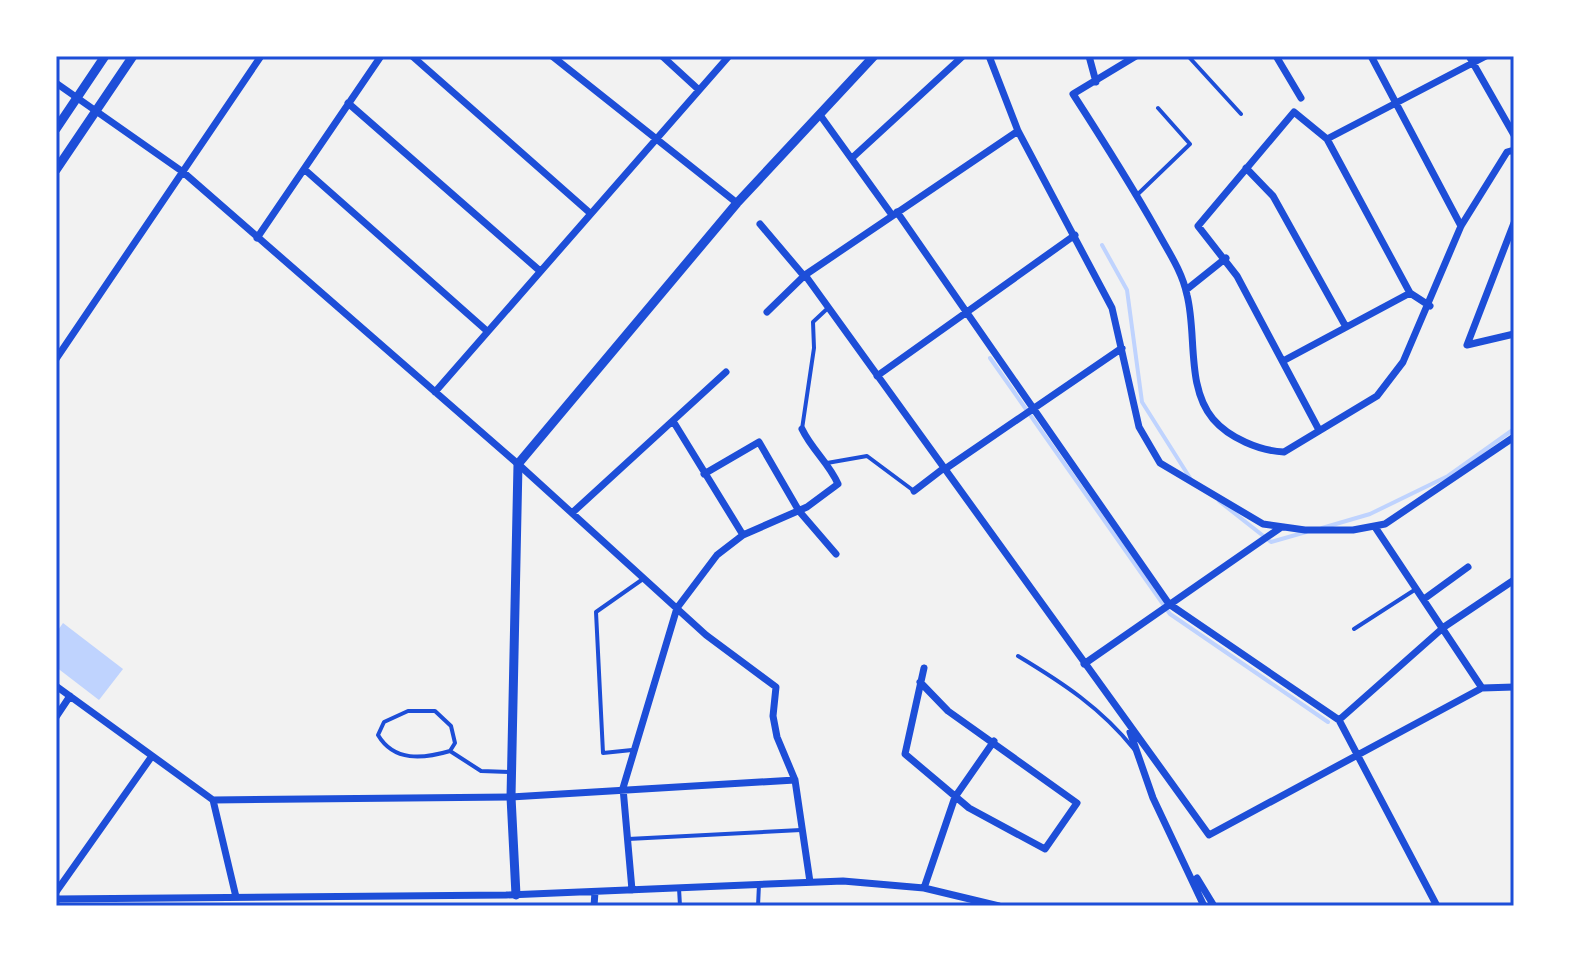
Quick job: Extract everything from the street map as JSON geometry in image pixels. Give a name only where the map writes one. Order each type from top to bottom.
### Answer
[{"type":"street","points":[[56,129],[105,56]]},
{"type":"street","points":[[56,170],[133,56]]},
{"type":"street","points":[[56,359],[261,56]]},
{"type":"street","points":[[257,238],[381,56]]},
{"type":"street","points":[[412,56],[590,213]]},
{"type":"street","points":[[552,56],[737,203]]},
{"type":"street","points":[[662,56],[699,90]]},
{"type":"street","points":[[435,392],[729,56]]},
{"type":"street","points":[[516,895],[511,797],[518,464],[737,203],[874,56]]},
{"type":"street","points":[[852,158],[963,56]]},
{"type":"street","points":[[989,56],[1018,131],[1112,308],[1139,427],[1160,463],[1263,524],[1280,528],[1375,527],[1385,524],[1514,437]]},
{"type":"street","points":[[1089,56],[1096,82]]},
{"type":"street","points":[[1136,56],[1073,94],[1138,194],[1175,261],[1186,290],[1196,379],[1214,420],[1228,433],[1270,451],[1284,452],[1377,396],[1403,362],[1430,306],[1461,226],[1507,152],[1514,150]]},
{"type":"street","points":[[1276,56],[1301,98]]},
{"type":"street","points":[[1371,56],[1461,226]]},
{"type":"street","points":[[1327,139],[1397,103],[1471,59],[1486,56]]},
{"type":"street","points":[[1471,59],[1514,135]]},
{"type":"street","points":[[56,83],[183,172],[518,464],[733,657],[776,687],[773,716],[777,737],[795,780],[810,882]]},
{"type":"street","points":[[348,103],[540,271]]},
{"type":"street","points":[[1319,430],[1226,258],[1198,226],[1294,112],[1327,139],[1410,293],[1430,306]]},
{"type":"street","points":[[820,115],[967,311],[1169,604],[1339,720],[1437,906]]},
{"type":"street","points":[[767,312],[804,276],[1018,131]]},
{"type":"street","points":[[1246,168],[1273,196],[1346,327]]},
{"type":"street","points":[[304,169],[487,331]]},
{"type":"street","points":[[1514,223],[1467,345],[1514,334]]},
{"type":"street","points":[[760,224],[828,308],[1209,835],[1482,688],[1514,687]]},
{"type":"street","points":[[877,376],[1075,235]]},
{"type":"street","points":[[1186,290],[1226,258]]},
{"type":"street","points":[[1283,361],[1410,293]]},
{"type":"street","points":[[914,491],[1122,348]]},
{"type":"street","points":[[572,513],[726,372]]},
{"type":"street","points":[[673,421],[743,535]]},
{"type":"street","points":[[632,890],[625,839],[623,788],[677,608],[717,555],[743,535],[799,511],[838,484],[827,463],[812,449],[802,429]]},
{"type":"street","points":[[704,474],[759,442],[799,511],[836,554]]},
{"type":"street","points":[[1375,527],[1482,688]]},
{"type":"street","points":[[1084,664],[1280,528]]},
{"type":"street","points":[[1424,599],[1468,567]]},
{"type":"street","points":[[1339,720],[1444,627],[1514,580]]},
{"type":"street","points":[[920,682],[948,711],[1077,803],[1045,849],[955,797],[905,754],[920,682],[924,668]]},
{"type":"street","points":[[56,686],[213,800],[511,797],[795,780]]},
{"type":"street","points":[[56,717],[70,696]]},
{"type":"street","points":[[1127,722],[1153,798],[1188,866],[1204,906]]},
{"type":"street","points":[[924,888],[955,797],[994,741]]},
{"type":"street","points":[[56,892],[152,756]]},
{"type":"street","points":[[213,800],[236,897]]},
{"type":"street","points":[[1188,866],[1214,906]]},
{"type":"street","points":[[56,899],[129,902],[236,897],[516,895],[810,882],[924,888],[999,906]]},
{"type":"street","points":[[594,906],[595,892]]},
{"type":"lane","points":[[1188,56],[1241,114]]},
{"type":"lane","points":[[1138,194],[1190,144],[1158,108]]},
{"type":"lane","points":[[802,429],[814,348],[813,322],[818,314],[828,308]]},
{"type":"lane","points":[[827,463],[867,456],[914,491]]},
{"type":"lane","points":[[634,750],[603,753],[596,612],[645,578]]},
{"type":"lane","points":[[1354,629],[1417,588]]},
{"type":"lane","points":[[1018,656],[1070,687],[1111,720],[1138,754]]},
{"type":"lane","points":[[408,711],[435,711],[451,726],[455,743],[450,751],[431,757],[406,757],[386,748],[378,735],[384,722],[408,711]]},
{"type":"lane","points":[[450,751],[481,771],[512,772]]},
{"type":"lane","points":[[625,839],[801,830]]},
{"type":"lane","points":[[758,906],[759,884]]},
{"type":"lane","points":[[679,888],[680,906]]},
{"type":"water","points":[[63,623],[123,669],[99,700],[56,667],[56,633]]},
{"type":"waterway","points":[[1102,245],[1127,290],[1142,402],[1190,478]]},
{"type":"waterway","points":[[990,358],[1170,614],[1328,722]]},
{"type":"waterway","points":[[1322,528],[1370,514],[1448,476],[1514,429]]},
{"type":"waterway","points":[[1219,501],[1271,542],[1306,532]]}]
